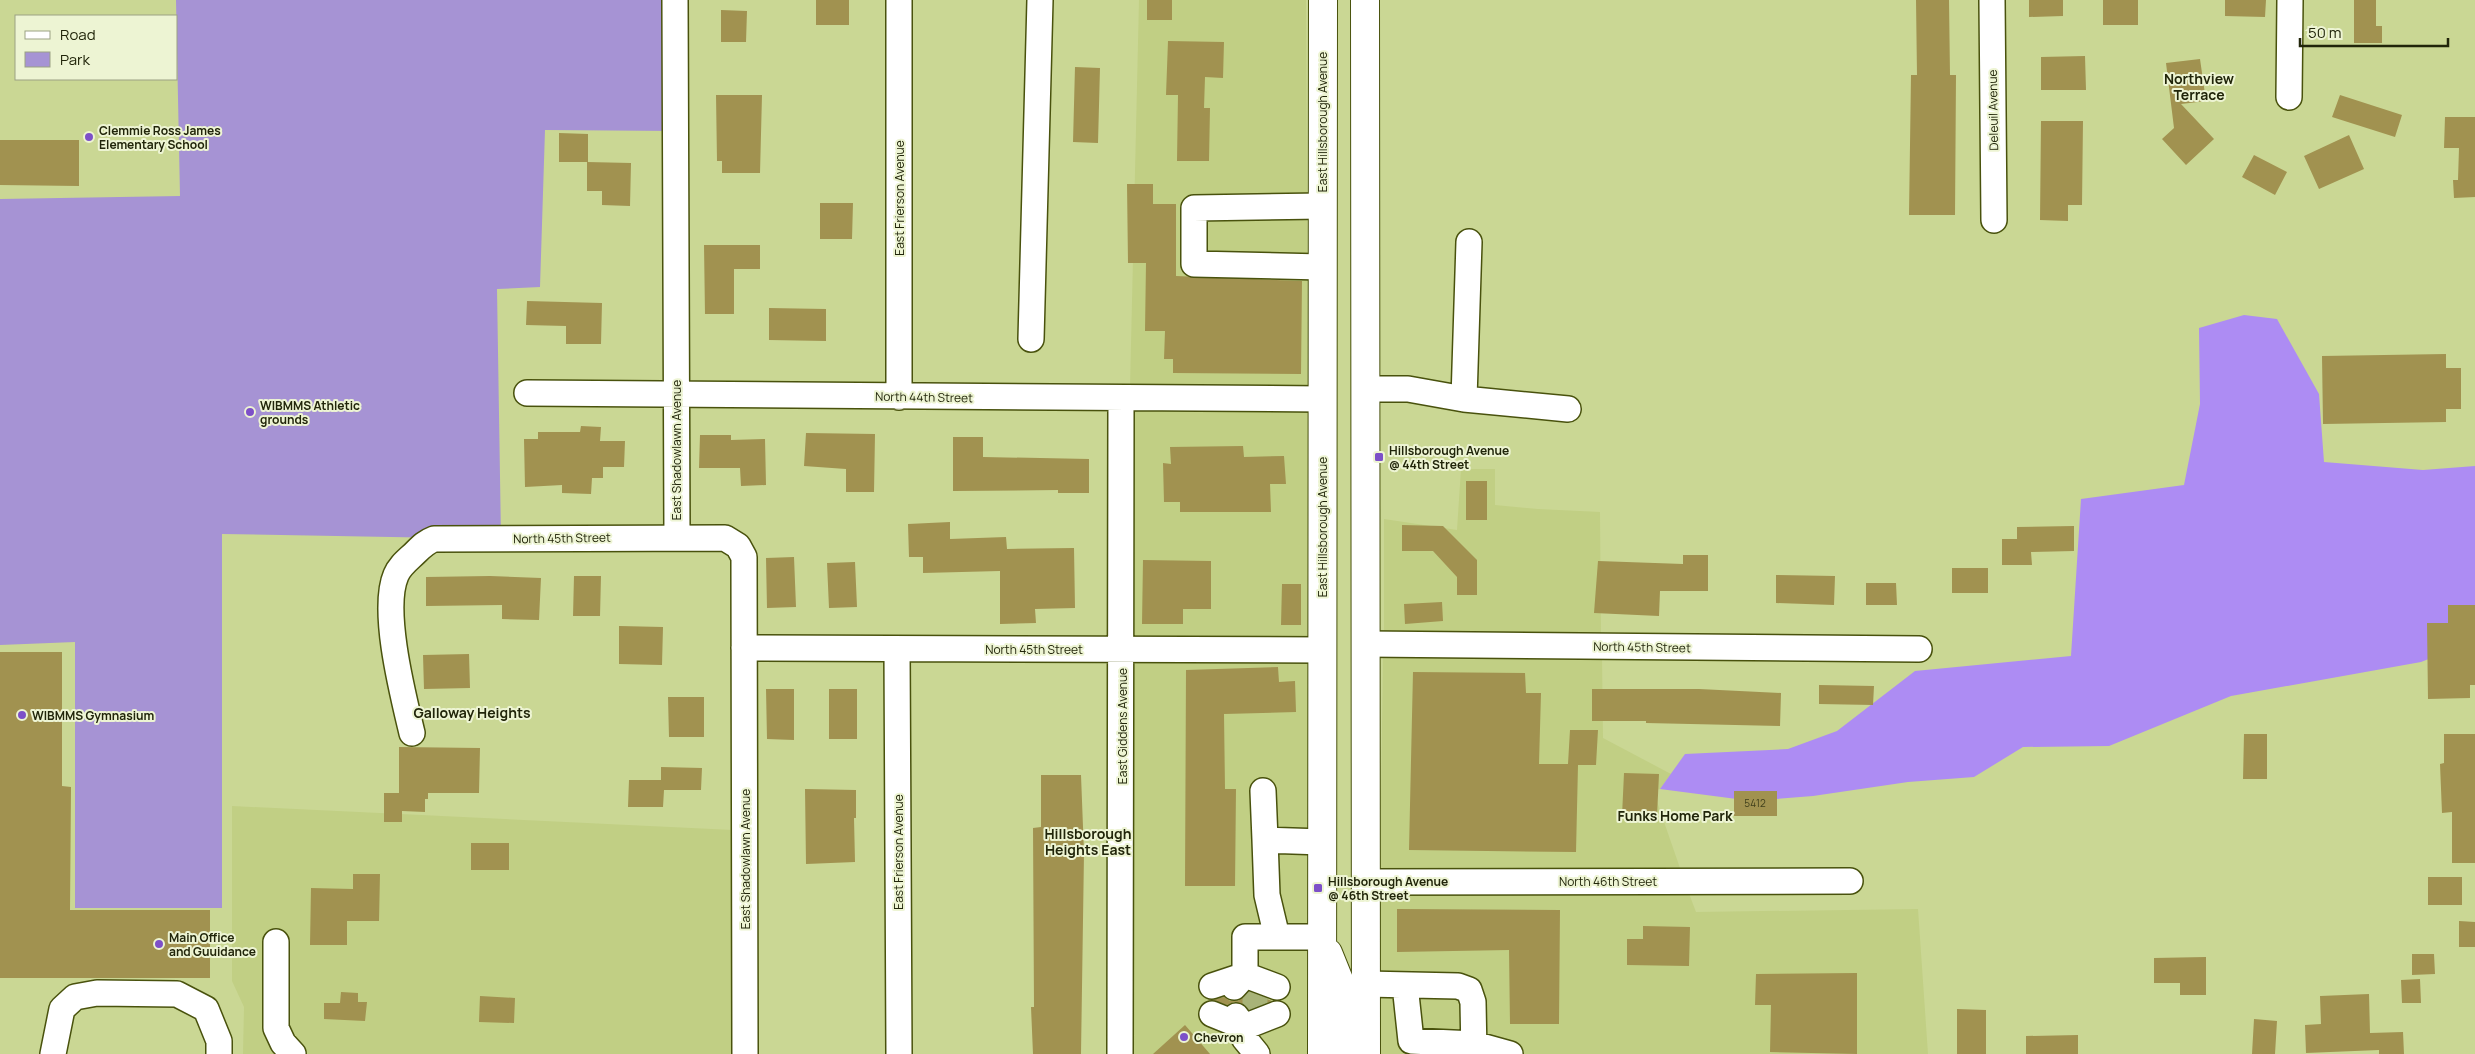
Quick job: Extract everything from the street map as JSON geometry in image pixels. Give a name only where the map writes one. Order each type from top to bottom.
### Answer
[{"type":"main road","name":"East Hillsborough Avenue","points":[[1322,0],[1322,1054]]},
{"type":"main road","points":[[1362,3],[1366,389],[1366,1054]]},
{"type":"main road","points":[[1323,937],[1343,990],[1345,1054]]},
{"type":"street","name":"East Shadowlawn Avenue","points":[[675,0],[676,537],[725,538],[738,546],[744,558],[745,1054]]},
{"type":"street","name":"East Frierson Avenue","points":[[899,0],[899,397]]},
{"type":"street","points":[[1031,339],[1040,0]]},
{"type":"street","name":"Deleuil Avenue","points":[[1992,0],[1994,220]]},
{"type":"street","points":[[2289,97],[2290,0]]},
{"type":"street","points":[[1322,206],[1194,208],[1194,264],[1322,267]]},
{"type":"street","points":[[1464,399],[1469,242]]},
{"type":"street","points":[[1366,389],[1408,389],[1464,399],[1568,409]]},
{"type":"street","name":"North 44th Street","points":[[527,393],[1322,399]]},
{"type":"street","name":"East Giddens Avenue","points":[[1120,1054],[1121,398]]},
{"type":"street","name":"North 45th Street","points":[[412,733],[396,670],[391,614],[393,585],[396,574],[405,562],[427,541],[447,539],[676,537]]},
{"type":"street","name":"North 45th Street","points":[[1366,644],[1919,649]]},
{"type":"street","name":"North 45th Street","points":[[744,648],[1323,650]]},
{"type":"street","name":"East Frierson Avenue","points":[[897,649],[899,1054]]},
{"type":"street","points":[[1263,791],[1267,895],[1277,937]]},
{"type":"street","points":[[1265,840],[1323,842]]},
{"type":"street","name":"North 46th Street","points":[[1366,882],[1850,881]]},
{"type":"street","points":[[1245,984],[1245,936],[1323,937]]},
{"type":"street","points":[[276,942],[276,1028],[283,1043],[293,1054]]},
{"type":"street","points":[[1366,984],[1458,986],[1469,990],[1473,1002],[1474,1049]]},
{"type":"street","points":[[1405,985],[1411,1041],[1510,1054]]},
{"type":"street","points":[[53,1054],[62,1009],[75,997],[101,993],[177,994],[206,1009],[219,1041],[219,1054]]},
{"type":"street","points":[[1244,1017],[1244,1038],[1257,1054]]},
{"type":"shaded area","points":[[1139,0],[1306,0],[1308,389],[1130,388]]},
{"type":"shaded area","points":[[2244,315],[2277,319],[2319,394],[2324,462],[2423,470],[2475,466],[2475,641],[2421,662],[2231,696],[2109,746],[2023,747],[1974,777],[1908,782],[1813,796],[1752,801],[1660,789],[1685,754],[1788,749],[1837,731],[1915,671],[2071,656],[2081,499],[2184,485],[2200,404],[2199,328]]},
{"type":"shaded area","points":[[1132,409],[1308,409],[1309,640],[1133,639]]},
{"type":"shaded area","points":[[1461,469],[1495,469],[1495,505],[1600,512],[1601,636],[1384,634],[1384,519],[1457,530]]},
{"type":"shaded area","points":[[1383,655],[1602,656],[1603,738],[1671,774],[1660,789],[1653,790],[1681,871],[1380,871]]},
{"type":"shaded area","points":[[1133,660],[1309,661],[1307,1054],[1132,1054]]},
{"type":"shaded area","points":[[232,806],[733,830],[734,1054],[243,1054],[244,1007],[232,981]]},
{"type":"shaded area","points":[[1688,891],[1696,912],[1918,909],[1928,1054],[1378,1054],[1380,892]]},
{"type":"green space","name":"WIBMMS Athletic grounds","points":[[176,0],[675,0],[675,131],[545,130],[540,287],[497,289],[501,539],[222,534],[222,908],[75,908],[75,642],[0,645],[0,199],[180,196],[178,15],[176,15]]},
{"type":"building","points":[[816,0],[849,0],[849,25],[816,25]]},
{"type":"building","points":[[1147,0],[1172,0],[1172,20],[1147,20]]},
{"type":"building","points":[[1916,0],[1949,0],[1950,75],[1956,75],[1955,215],[1909,215],[1911,75],[1917,75]]},
{"type":"building","points":[[2029,0],[2063,0],[2063,16],[2029,17]]},
{"type":"building","points":[[2103,0],[2138,0],[2138,25],[2103,25]]},
{"type":"building","points":[[2225,0],[2266,0],[2265,17],[2225,16]]},
{"type":"building","points":[[2354,0],[2376,0],[2376,26],[2382,26],[2382,43],[2354,43]]},
{"type":"building","points":[[721,10],[747,11],[746,42],[721,42]]},
{"type":"building","points":[[1168,41],[1224,42],[1223,78],[1205,77],[1204,108],[1210,108],[1209,161],[1177,161],[1178,95],[1166,95]]},
{"type":"building","points":[[2085,56],[2086,90],[2041,90],[2041,57]]},
{"type":"building","points":[[2200,59],[2206,101],[2181,104],[2214,139],[2186,165],[2162,139],[2174,128],[2166,63]]},
{"type":"building","points":[[1075,67],[1100,68],[1098,143],[1073,142]]},
{"type":"building","points":[[716,95],[762,95],[760,173],[722,173],[722,161],[717,161]]},
{"type":"building","points":[[2340,95],[2402,115],[2395,137],[2332,117]]},
{"type":"building","points":[[2445,117],[2475,117],[2475,197],[2454,198],[2453,180],[2458,180],[2459,148],[2444,148]]},
{"type":"building","points":[[2041,121],[2083,121],[2082,205],[2068,205],[2068,221],[2040,220]]},
{"type":"building","points":[[559,133],[588,134],[588,162],[559,162]]},
{"type":"building","points":[[2349,135],[2364,169],[2319,189],[2304,156]]},
{"type":"building","points":[[0,140],[79,140],[79,186],[0,185]]},
{"type":"building","points":[[2254,155],[2287,172],[2275,195],[2242,177]]},
{"type":"building","points":[[587,162],[631,163],[630,206],[602,205],[602,191],[587,191]]},
{"type":"building","points":[[1127,184],[1153,184],[1153,204],[1176,204],[1176,276],[1302,281],[1301,374],[1173,373],[1173,359],[1164,359],[1165,331],[1145,331],[1146,263],[1128,263]]},
{"type":"building","points":[[820,203],[853,203],[852,239],[820,239]]},
{"type":"building","points":[[704,245],[760,245],[760,269],[734,269],[734,314],[705,314]]},
{"type":"building","points":[[527,301],[602,303],[601,344],[566,344],[566,326],[526,325]]},
{"type":"building","points":[[769,308],[826,309],[826,341],[769,340]]},
{"type":"building","points":[[2446,354],[2446,368],[2461,368],[2461,409],[2446,409],[2446,422],[2323,424],[2322,356]]},
{"type":"building","points":[[581,426],[601,427],[600,441],[625,441],[624,467],[603,467],[603,478],[592,478],[591,494],[562,493],[562,485],[525,487],[524,439],[538,439],[538,432],[580,432]]},
{"type":"building","points":[[806,433],[875,434],[874,492],[846,492],[846,469],[804,466]]},
{"type":"building","points":[[700,435],[731,435],[731,440],[765,439],[766,485],[741,486],[740,468],[699,468]]},
{"type":"building","points":[[953,437],[983,437],[983,457],[1089,459],[1089,493],[1058,493],[1058,490],[953,491]]},
{"type":"building","points":[[1243,446],[1244,457],[1284,456],[1286,484],[1270,484],[1271,512],[1180,512],[1180,502],[1164,502],[1163,463],[1171,464],[1170,447]]},
{"type":"building","points":[[1466,481],[1487,481],[1487,520],[1466,520]]},
{"type":"building","points":[[950,522],[950,539],[1006,537],[1007,549],[1074,548],[1075,608],[1035,609],[1036,623],[1000,624],[1000,571],[923,573],[923,557],[909,557],[908,524]]},
{"type":"building","points":[[1402,525],[1443,526],[1477,560],[1477,595],[1457,595],[1457,577],[1433,551],[1402,551]]},
{"type":"building","points":[[2074,526],[2074,551],[2031,552],[2032,565],[2002,565],[2002,539],[2017,539],[2017,527]]},
{"type":"building","points":[[1683,555],[1708,555],[1708,591],[1660,591],[1659,616],[1594,613],[1598,561],[1683,564]]},
{"type":"building","points":[[794,557],[796,607],[767,608],[766,558]]},
{"type":"building","points":[[1143,560],[1211,561],[1211,609],[1183,609],[1183,624],[1142,624]]},
{"type":"building","points":[[855,562],[857,607],[829,608],[827,563]]},
{"type":"building","points":[[1952,568],[1988,568],[1988,593],[1952,593]]},
{"type":"building","points":[[1776,575],[1835,576],[1834,605],[1776,603]]},
{"type":"building","points":[[490,576],[541,578],[539,620],[502,619],[502,605],[426,606],[426,577]]},
{"type":"building","points":[[574,576],[601,576],[600,616],[573,616]]},
{"type":"building","points":[[1866,583],[1896,583],[1897,605],[1866,605]]},
{"type":"building","points":[[1282,584],[1301,584],[1301,625],[1281,625]]},
{"type":"building","points":[[1442,602],[1443,621],[1405,624],[1404,604]]},
{"type":"building","points":[[2448,605],[2475,605],[2475,685],[2470,685],[2470,698],[2428,699],[2427,623],[2448,623]]},
{"type":"building","points":[[619,626],[663,627],[662,665],[619,664]]},
{"type":"building","points":[[0,652],[62,652],[62,786],[71,787],[70,910],[210,910],[210,978],[0,978]]},
{"type":"building","points":[[469,654],[470,688],[424,689],[423,655]]},
{"type":"building","points":[[1278,667],[1279,682],[1295,681],[1296,712],[1224,714],[1225,789],[1236,789],[1235,886],[1185,886],[1186,670]]},
{"type":"building","points":[[1413,672],[1525,673],[1526,693],[1541,693],[1539,764],[1568,764],[1570,730],[1598,730],[1596,765],[1578,765],[1576,852],[1409,850]]},
{"type":"building","points":[[1819,685],[1874,686],[1873,705],[1819,704]]},
{"type":"building","points":[[766,689],[794,689],[794,740],[767,739]]},
{"type":"building","points":[[829,689],[857,689],[857,739],[829,739]]},
{"type":"building","points":[[1592,689],[1699,689],[1781,693],[1780,726],[1592,721]]},
{"type":"building","points":[[668,697],[704,697],[704,737],[669,737]]},
{"type":"building","points":[[2244,734],[2267,734],[2267,779],[2243,779]]},
{"type":"building","points":[[2444,734],[2475,734],[2475,863],[2452,863],[2452,812],[2442,813],[2440,764],[2444,763]]},
{"type":"building","points":[[399,747],[480,748],[479,793],[428,793],[428,799],[425,799],[425,812],[402,811],[402,822],[384,822],[384,793],[399,793]]},
{"type":"building","points":[[661,767],[702,768],[701,790],[664,790],[663,807],[628,807],[629,780],[661,780]]},
{"type":"building","points":[[1624,773],[1659,774],[1657,816],[1622,816]]},
{"type":"building","points":[[1041,775],[1081,775],[1084,853],[1081,1054],[1033,1054],[1031,1007],[1034,1007],[1033,828],[1041,827]]},
{"type":"building","points":[[805,789],[856,790],[856,818],[854,818],[855,862],[806,864]]},
{"type":"building","points":[[1734,791],[1777,791],[1777,816],[1734,816]]},
{"type":"building","points":[[471,843],[509,843],[509,870],[471,870]]},
{"type":"building","points":[[353,874],[380,874],[379,921],[347,921],[347,945],[310,945],[311,888],[353,889]]},
{"type":"building","points":[[2428,877],[2462,877],[2462,905],[2428,905]]},
{"type":"building","points":[[1397,909],[1560,910],[1559,1024],[1510,1024],[1509,950],[1397,952]]},
{"type":"building","points":[[2459,921],[2475,922],[2475,947],[2459,947]]},
{"type":"building","points":[[1643,926],[1690,927],[1689,966],[1627,965],[1627,939],[1643,939]]},
{"type":"building","points":[[2412,954],[2434,954],[2435,974],[2412,975]]},
{"type":"building","points":[[2206,957],[2206,995],[2180,995],[2180,983],[2154,983],[2154,958]]},
{"type":"building","points":[[1857,973],[1857,1054],[1770,1052],[1771,1005],[1755,1005],[1756,974]]},
{"type":"building","points":[[2420,979],[2421,1003],[2402,1003],[2401,980]]},
{"type":"building","points":[[341,992],[358,993],[358,1002],[367,1002],[365,1021],[324,1019],[324,1003],[340,1003]]},
{"type":"building","points":[[1249,992],[1272,1001],[1249,1010],[1241,1003],[1234,1002],[1227,1005],[1212,1000],[1224,997],[1230,1001],[1238,1001]]},
{"type":"building","points":[[2369,994],[2370,1033],[2403,1032],[2404,1054],[2379,1054],[2379,1050],[2306,1053],[2305,1025],[2321,1024],[2320,996]]},
{"type":"building","points":[[480,996],[515,998],[514,1023],[479,1022]]},
{"type":"building","points":[[1957,1009],[1986,1010],[1986,1054],[1957,1054]]},
{"type":"building","points":[[2254,1019],[2277,1021],[2275,1054],[2252,1054]]},
{"type":"building","name":"Chevron","points":[[1185,1025],[1210,1054],[1153,1054]]},
{"type":"building","points":[[2078,1035],[2078,1054],[2026,1054],[2026,1036]]},
{"type":"tunnel","points":[[1255,987],[1255,1014]]},
{"type":"place","name":"Clemmie Ross James Elementary School","points":[[89,137]]},
{"type":"place","name":"WIBMMS Athletic grounds","points":[[250,412]]},
{"type":"place","name":"Hillsborough Avenue @ 44th Street","points":[[1379,457]]},
{"type":"place","name":"WIBMMS Gymnasium","points":[[22,715]]},
{"type":"place","name":"Hillsborough Avenue @ 46th Street","points":[[1318,888]]},
{"type":"place","name":"Main Office and Guuidance","points":[[159,944]]},
{"type":"place","name":"Chevron","points":[[1184,1037]]},
{"type":"district","name":"Northview Terrace","points":[[2199,86]]},
{"type":"district","name":"Galloway Heights","points":[[472,712]]},
{"type":"district","name":"Funks Home Park","points":[[1675,815]]},
{"type":"district","name":"Hillsborough Heights East","points":[[1088,842]]}]
